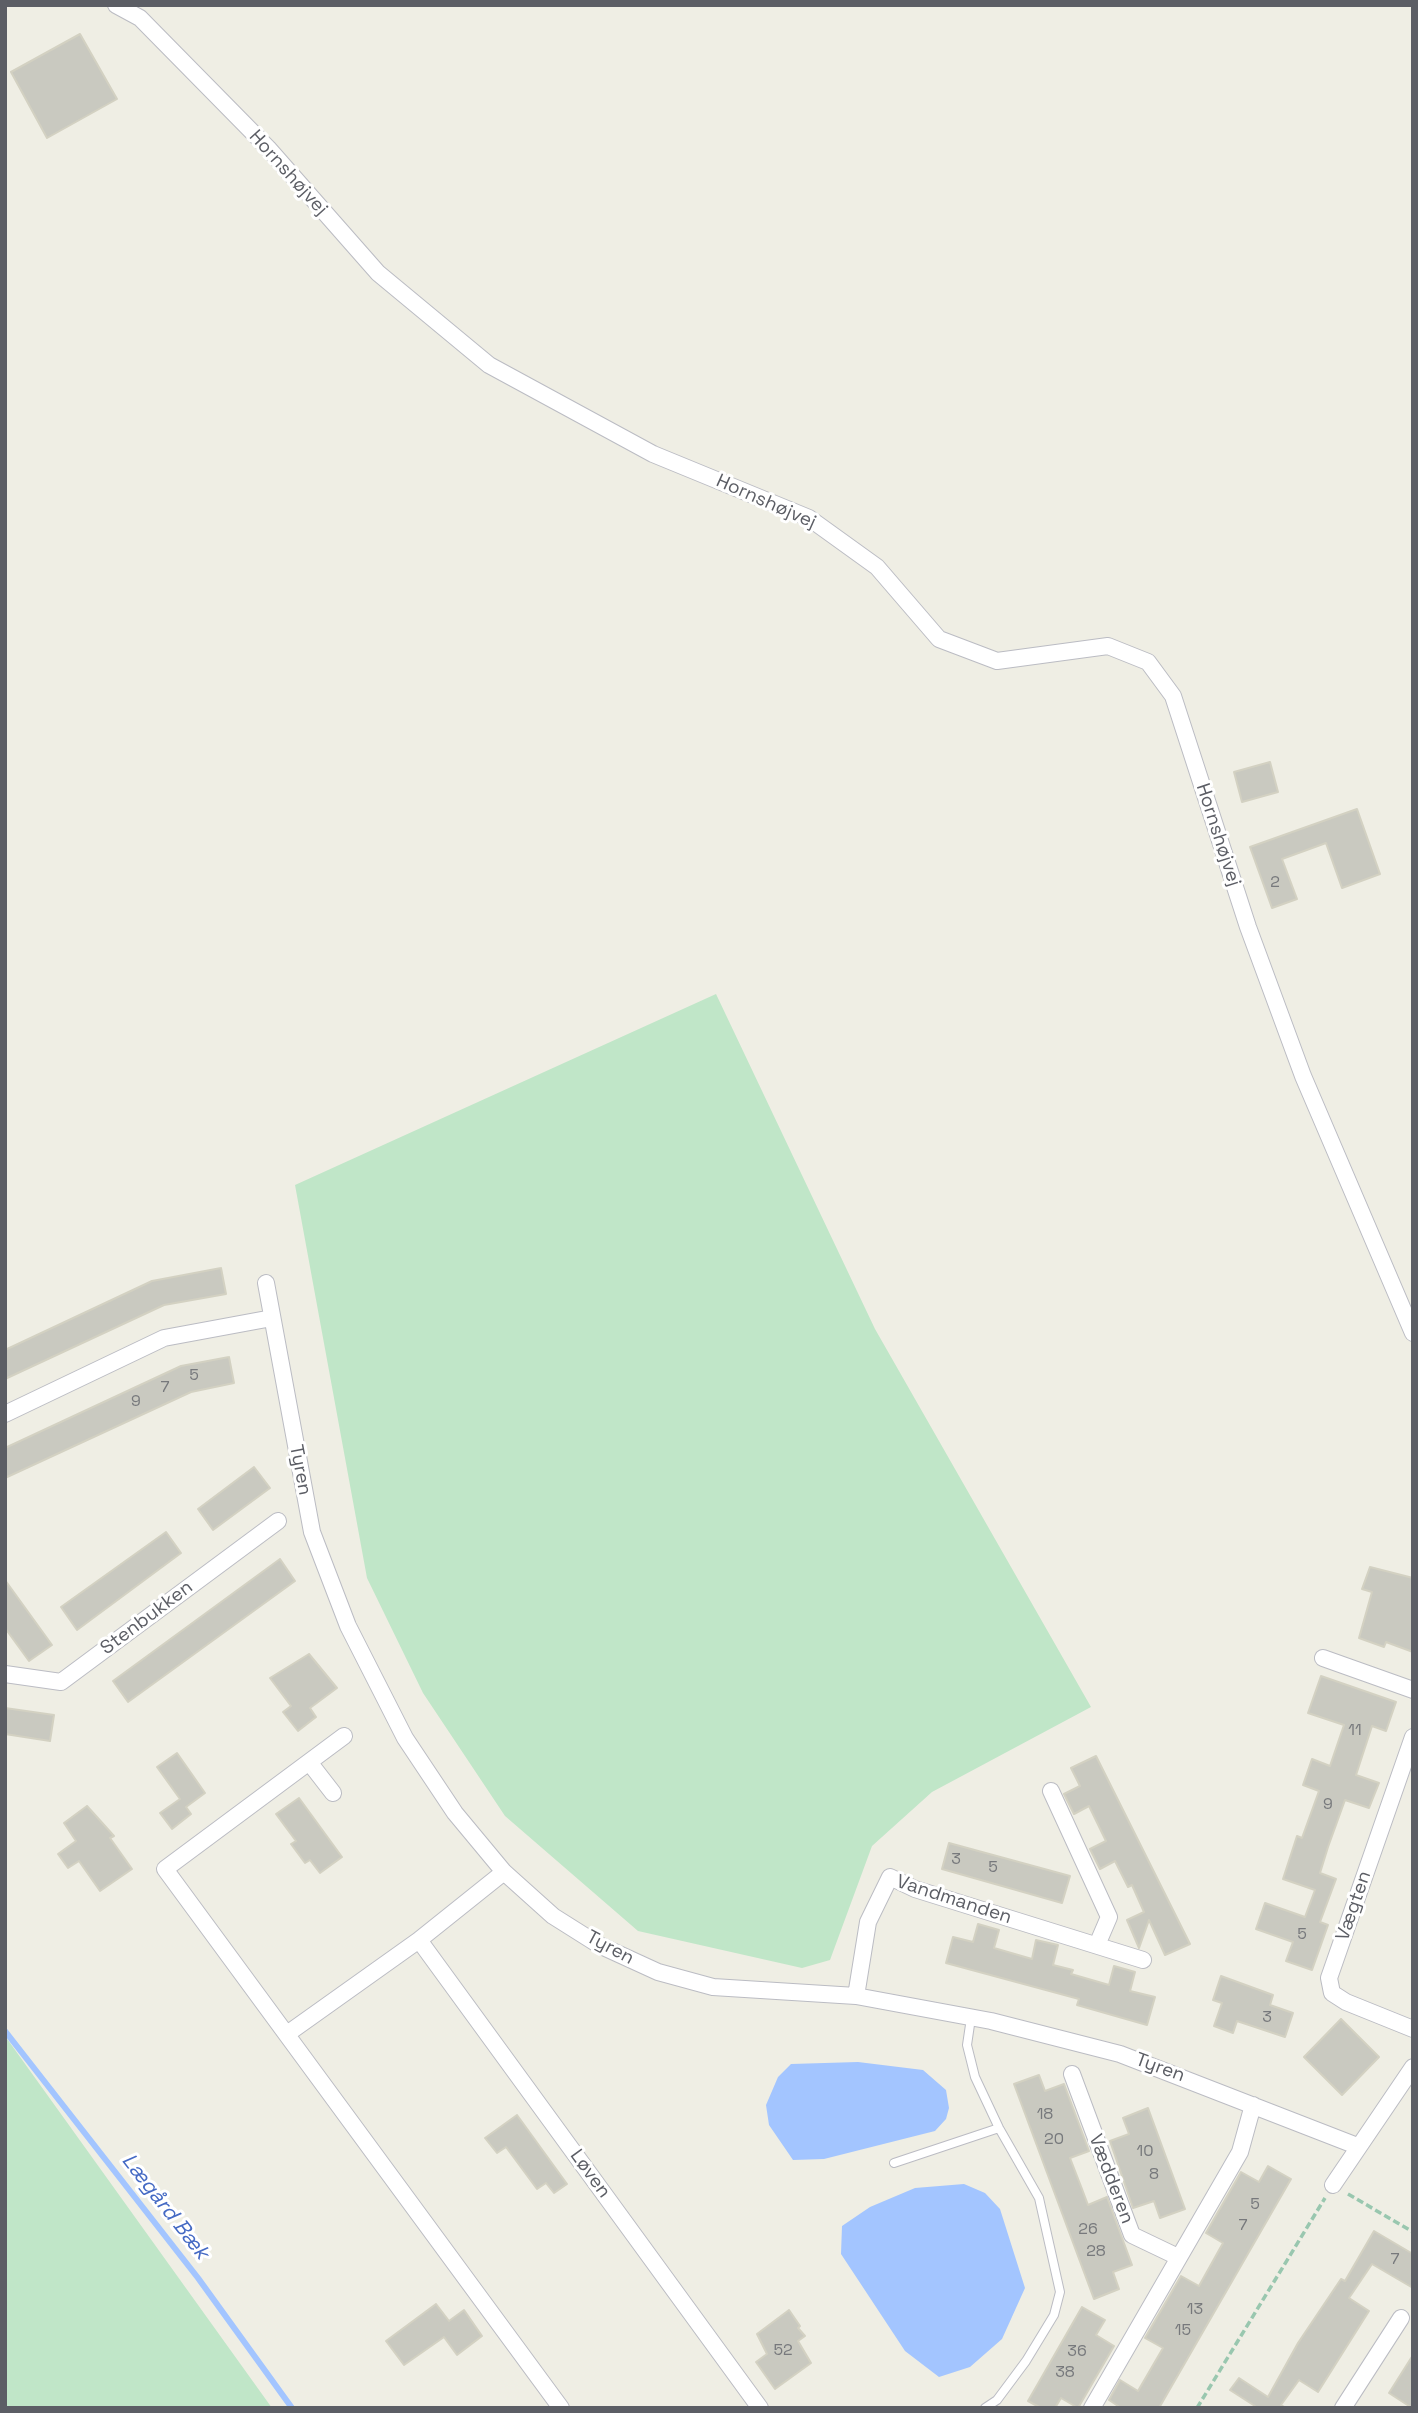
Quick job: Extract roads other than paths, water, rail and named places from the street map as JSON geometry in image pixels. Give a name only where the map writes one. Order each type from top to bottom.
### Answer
[{"type":"street","name":"Hornshøjvej","points":[[116,5],[140,18],[268,148],[378,273],[489,365],[653,454],[809,518],[877,566],[939,639],[998,661],[1108,646],[1147,662],[1173,696],[1248,927],[1299,1064],[1413,1333]]},
{"type":"street","name":"Tyren","points":[[266,1283],[313,1532],[348,1626],[405,1738],[455,1812],[503,1872],[553,1916],[600,1945],[658,1972],[713,1986],[856,1996],[971,2018],[1121,2054],[1357,2146]]},
{"type":"street","points":[[5,1414],[164,1338],[272,1318]]},
{"type":"street","name":"Stenbukken","points":[[5,1674],[61,1682],[278,1521]]},
{"type":"street","points":[[1322,1658],[1413,1690]]},
{"type":"street","points":[[344,1736],[165,1869],[561,2408]]},
{"type":"street","name":"Vægten","points":[[1413,1737],[1329,1978],[1332,1993],[1346,2002],[1413,2029]]},
{"type":"street","points":[[309,1762],[333,1793]]},
{"type":"street","points":[[1051,1791],[1108,1917],[1097,1945]]},
{"type":"street","points":[[287,2034],[419,1940],[503,1872]]},
{"type":"street","name":"Vandmanden","points":[[856,1996],[868,1922],[890,1877],[915,1889],[1143,1960]]},
{"type":"street","name":"Løven","points":[[419,1940],[760,2408]]},
{"type":"street","points":[[1333,2185],[1413,2067]]},
{"type":"street","name":"Vædderen","points":[[1072,2074],[1132,2235],[1178,2257]]},
{"type":"street","points":[[1092,2408],[1240,2152],[1253,2105]]},
{"type":"street","points":[[1343,2408],[1401,2318]]},
{"type":"lane","points":[[971,2018],[967,2045],[975,2077],[999,2128],[1039,2198],[1060,2292],[1054,2315],[1026,2361],[997,2400],[985,2408]]},
{"type":"lane","points":[[894,2163],[999,2128]]},
{"type":"water","points":[[858,2062],[923,2070],[946,2090],[949,2108],[946,2119],[935,2131],[824,2159],[793,2160],[769,2125],[766,2105],[778,2077],[791,2064]]},
{"type":"water","points":[[964,2184],[985,2193],[1000,2209],[1025,2288],[1002,2339],[970,2367],[939,2377],[905,2351],[841,2254],[842,2226],[870,2207],[915,2188]]},
{"type":"waterway","name":"Lægård Bæk","points":[[5,2031],[198,2278],[292,2408]]}]
